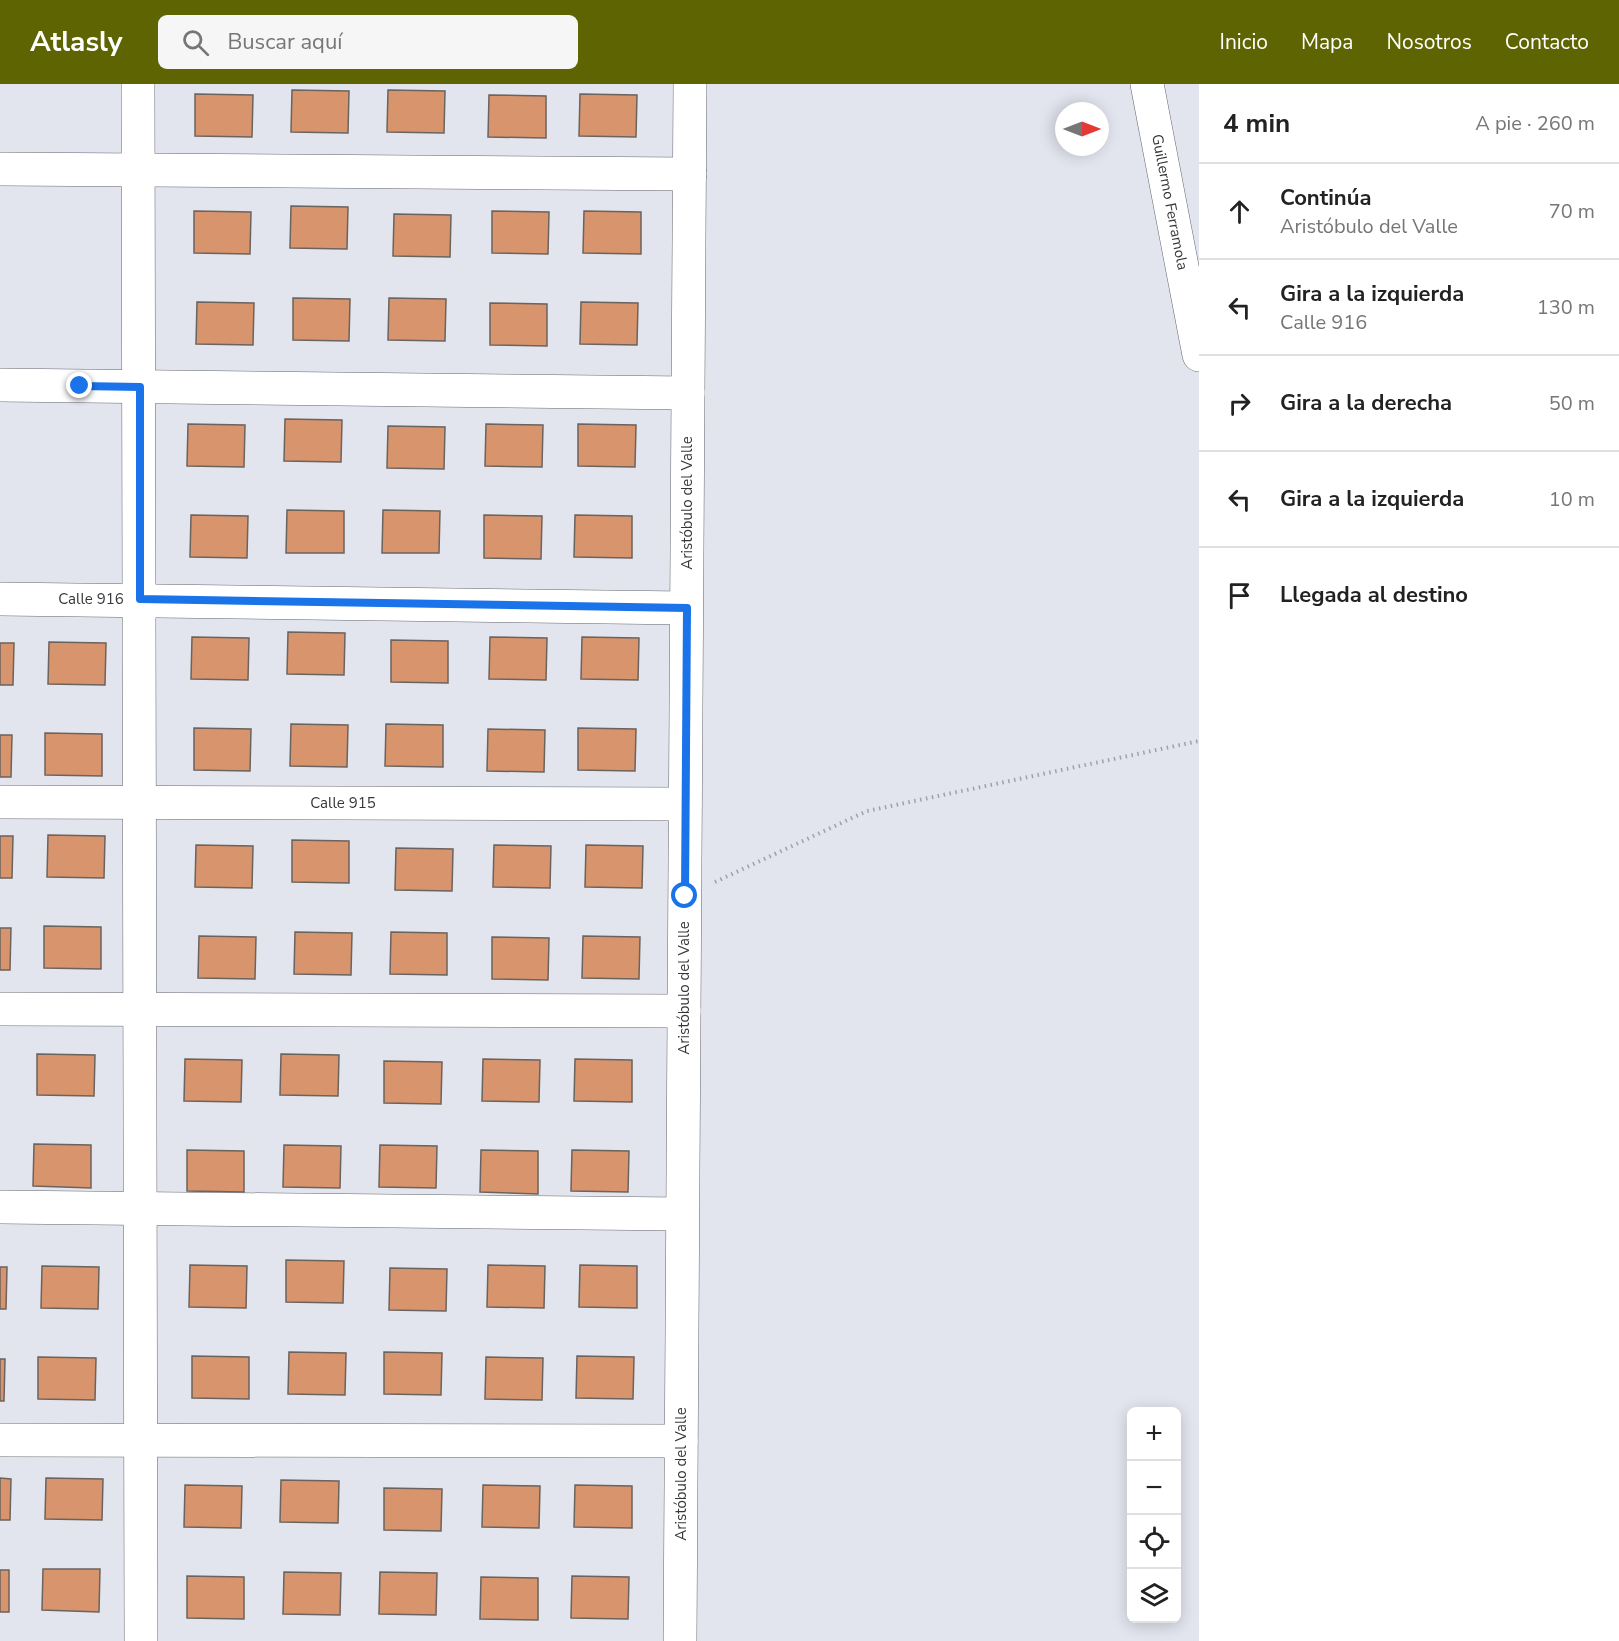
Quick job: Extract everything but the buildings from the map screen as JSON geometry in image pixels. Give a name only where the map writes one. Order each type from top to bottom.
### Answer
[{"type":"street","points":[[138,84],[140,170],[141,1641]]},
{"type":"street","name":"Aristóbulo del Valle","points":[[680,1641],[690,84]]},
{"type":"street","name":"Guillermo Ferramola","points":[[1147,84],[1199,355]]},
{"type":"street","points":[[0,169],[690,174]]},
{"type":"street","points":[[0,385],[688,393]]},
{"type":"street","name":"Calle 916","points":[[0,598],[687,608]]},
{"type":"street","name":"Calle 915","points":[[0,802],[685,804]]},
{"type":"street","points":[[0,1008],[684,1011]]},
{"type":"street","points":[[0,1207],[682,1214]]},
{"type":"street","points":[[0,1440],[681,1441]]},
{"type":"path","points":[[685,896],[867,811],[1199,741]]},
{"type":"route","points":[[80,386],[140,387],[140,599],[687,608],[685,896]]}]
